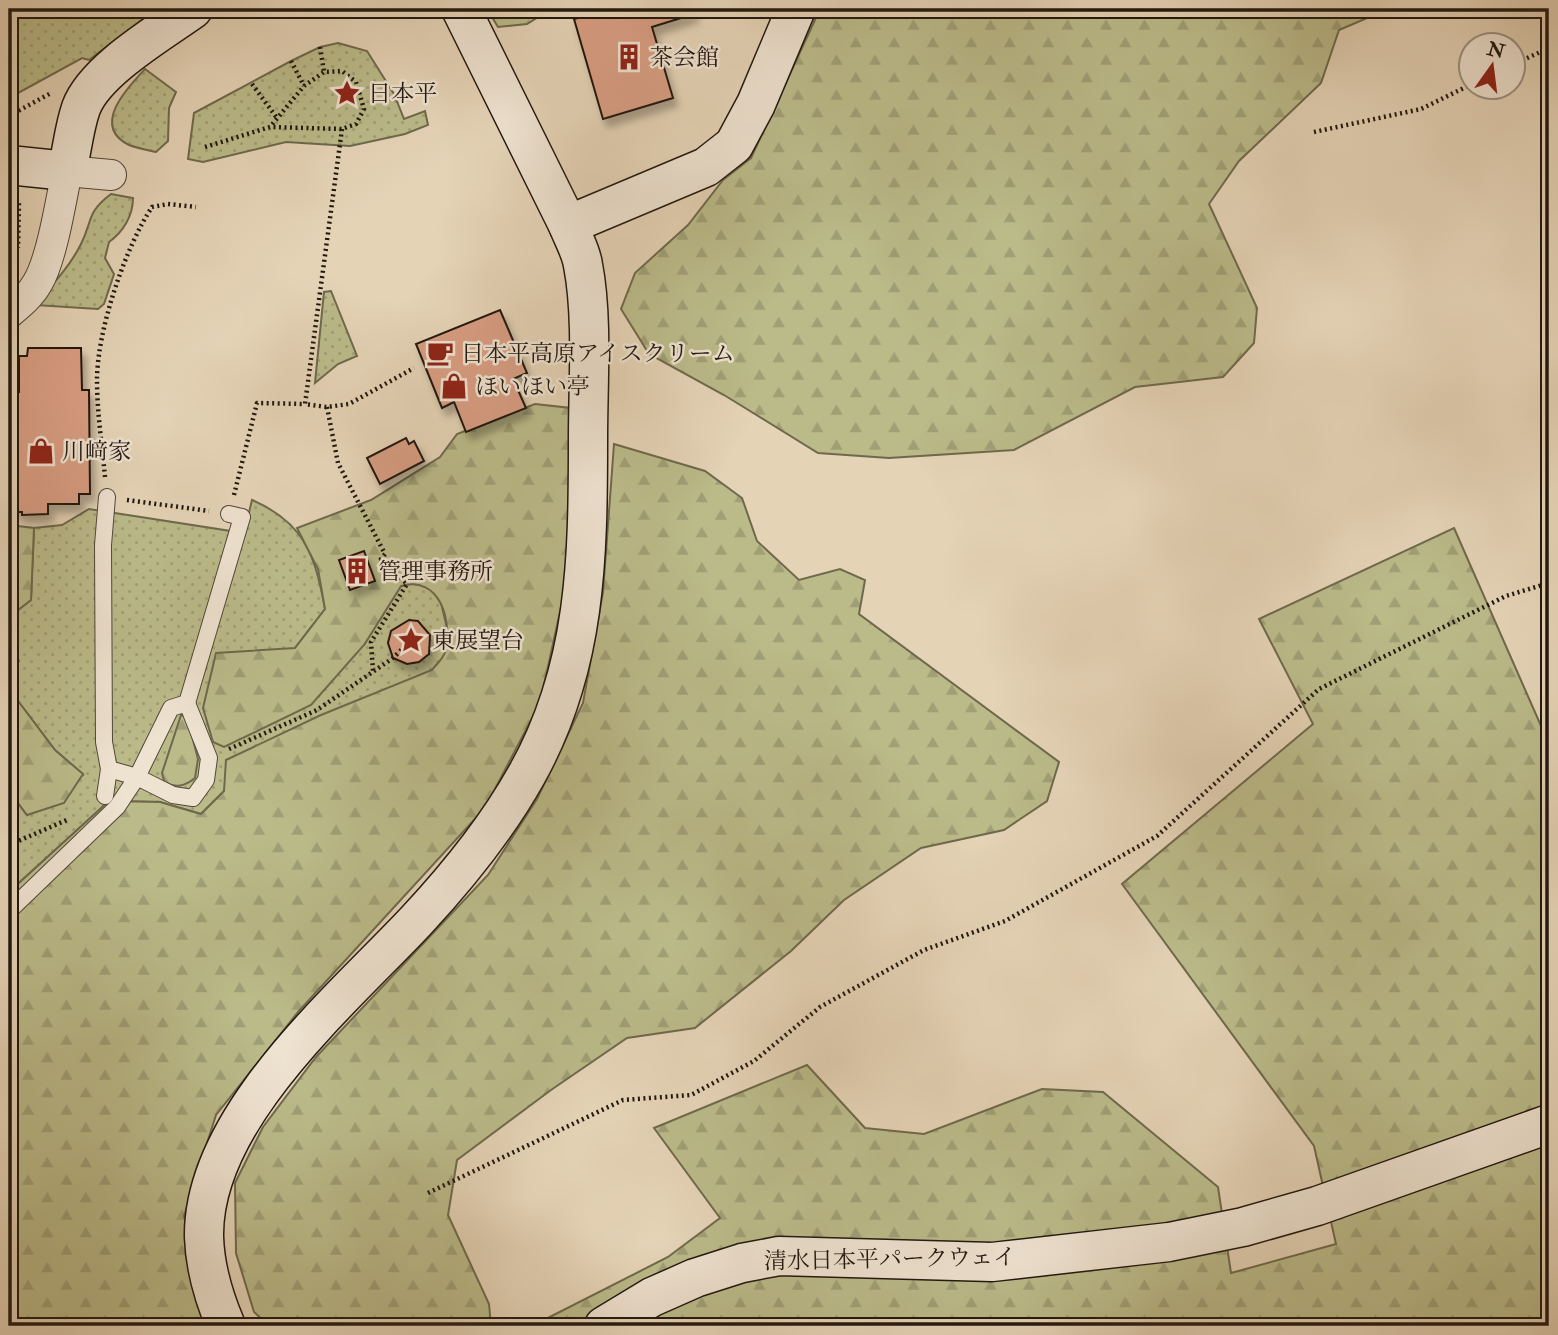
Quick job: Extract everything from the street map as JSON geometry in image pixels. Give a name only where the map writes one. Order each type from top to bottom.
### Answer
[{"type":"street","points":[[9,313],[24,301],[39,280],[47,258],[81,106],[114,65],[193,9]]},
{"type":"street","points":[[226,1326],[211,1287],[204,1234],[208,1203],[217,1169],[228,1144],[261,1090],[307,1032],[418,919],[461,870],[504,812],[552,724],[565,687],[576,640],[583,587],[588,496],[587,298],[583,262],[568,225],[461,9]]},
{"type":"street","points":[[568,225],[706,167],[734,145],[756,104],[796,9]]},
{"type":"street","points":[[9,165],[111,175]]},
{"type":"street","name":"清水日本平パークウェイ","points":[[604,1326],[652,1297],[695,1278],[742,1263],[779,1256],[992,1262],[1170,1242],[1243,1227],[1317,1206],[1549,1124]]},
{"type":"lane","points":[[105,796],[109,769],[104,742],[103,545],[107,497]]},
{"type":"lane","points":[[109,769],[137,777],[173,795],[193,798],[206,780],[209,758],[187,704],[242,517],[229,514]]},
{"type":"lane","points":[[9,911],[117,807],[137,777],[171,708],[187,704]]},
{"type":"path","points":[[320,47],[324,72]]},
{"type":"path","points":[[1526,59],[1549,48]]},
{"type":"path","points":[[291,61],[304,86]]},
{"type":"path","points":[[205,146],[270,127],[342,129],[356,124],[364,109],[356,82],[342,71],[324,72],[304,86],[270,127]]},
{"type":"path","points":[[252,84],[277,118]]},
{"type":"path","points":[[1314,132],[1421,109],[1456,92]]},
{"type":"path","points":[[305,404],[342,129]]},
{"type":"path","points":[[9,196],[19,202],[18,249],[15,258]]},
{"type":"path","points":[[196,207],[168,204],[152,207],[136,232],[101,337],[97,380],[107,497],[229,514],[257,403],[327,407],[349,404],[414,368]]},
{"type":"path","points":[[327,407],[338,463],[385,554],[381,559],[407,584],[371,642],[373,671]]},
{"type":"path","points":[[428,1193],[623,1100],[691,1095],[754,1061],[820,1007],[924,950],[1005,920],[1157,836],[1319,689],[1506,596],[1549,583]]},
{"type":"path","points":[[209,758],[317,710],[393,657],[411,640]]},
{"type":"path","points":[[9,845],[88,811],[105,796]]},
{"type":"green space","points":[[9,9],[156,9],[89,60],[82,58],[9,98]]},
{"type":"green space","points":[[487,9],[551,9],[527,24],[498,27]]},
{"type":"green space","points":[[820,9],[1388,9],[1339,30],[1321,83],[1239,161],[1209,204],[1257,308],[1254,343],[1223,377],[1135,387],[1014,450],[889,458],[818,453],[724,395],[649,354],[621,309],[635,273],[688,225],[723,180],[751,158]]},
{"type":"green space","points":[[338,43],[367,51],[394,94],[404,119],[425,111],[428,125],[405,134],[350,146],[286,142],[203,162],[188,159],[194,113],[291,61],[320,47]]},
{"type":"green space","points":[[145,69],[176,92],[169,108],[168,141],[156,152],[129,145],[118,137],[113,128],[112,117],[116,107]]},
{"type":"green space","points":[[111,194],[133,198],[126,223],[109,242],[105,258],[114,274],[104,304],[98,309],[34,305],[71,261],[97,206]]},
{"type":"green space","points":[[331,291],[357,356],[338,364],[315,383],[324,292]]},
{"type":"green space","points":[[535,404],[571,408],[567,580],[540,703],[485,808],[298,1012],[216,1115],[184,1216],[198,1275],[219,1326],[9,1326],[9,892],[109,801],[160,802],[201,814],[224,791],[226,760],[321,715],[432,670],[445,652],[447,640],[441,603],[425,587],[414,584],[401,586],[364,645],[311,705],[224,747],[213,742],[203,708],[216,653],[295,648],[325,609],[318,569],[297,528],[371,500],[440,457],[457,434]]},
{"type":"green space","points":[[614,444],[705,471],[742,498],[757,541],[799,580],[840,569],[865,580],[859,614],[1059,762],[1047,801],[1004,830],[921,848],[844,900],[791,951],[695,1028],[627,1038],[457,1160],[448,1215],[489,1304],[491,1326],[269,1326],[254,1312],[236,1253],[235,1183],[263,1127],[316,1057],[488,875],[537,799],[583,703],[603,592]]},
{"type":"green space","points":[[252,500],[270,509],[296,530],[305,543],[317,572],[325,609],[295,648],[364,645],[401,586],[414,583],[431,589],[441,603],[447,628],[445,655],[432,670],[391,688],[224,791],[201,814],[160,802],[109,801],[9,892],[9,791],[27,815],[83,775],[55,750],[9,689],[9,675],[19,661],[9,641],[9,617],[31,600],[34,528],[62,525],[89,509],[244,533]]},
{"type":"green space","points":[[9,525],[34,528],[31,600],[9,617]]},
{"type":"green space","points":[[1454,528],[1549,744],[1549,1326],[532,1326],[668,1257],[720,1218],[654,1128],[807,1065],[865,1128],[924,1134],[1042,1089],[1103,1092],[1218,1187],[1231,1273],[1336,1244],[1314,1146],[1122,884],[1313,724],[1259,619]]},
{"type":"green space","points":[[9,689],[55,750],[83,774],[64,803],[27,815],[9,791]]},
{"type":"green space","points":[[181,715],[187,717],[198,759],[195,778],[184,785],[176,786],[164,781],[162,773]]},
{"type":"building","name":"茶会館","points":[[582,9],[693,9],[694,14],[652,27],[673,98],[603,119],[574,19],[585,16]]},
{"type":"building","points":[[500,310],[527,373],[513,379],[526,408],[466,432],[454,402],[442,408],[416,344]]},
{"type":"building","points":[[28,348],[81,348],[82,390],[89,390],[90,494],[79,494],[79,504],[48,504],[48,514],[22,515],[22,512],[15,512],[15,502],[9,502],[9,392],[19,392],[19,356],[27,356]]},
{"type":"building","points":[[406,438],[409,444],[414,441],[424,461],[380,484],[367,458]]},
{"type":"building","name":"管理事務所","points":[[364,551],[375,581],[350,590],[339,560]]},
{"type":"building","points":[[409,620],[418,621],[430,635],[429,654],[419,662],[407,664],[393,658],[388,643],[391,631]]},
{"type":"place","name":"茶会館","points":[[629,57]]},
{"type":"place","name":"日本平","points":[[347,93]]},
{"type":"place","name":"日本平高原アイスクリーム","points":[[440,353]]},
{"type":"place","name":"ほいほい亭","points":[[454,386]]},
{"type":"place","name":"川﨑家","points":[[41,451]]},
{"type":"place","name":"管理事務所","points":[[357,571]]},
{"type":"place","name":"東展望台","points":[[411,640]]}]
